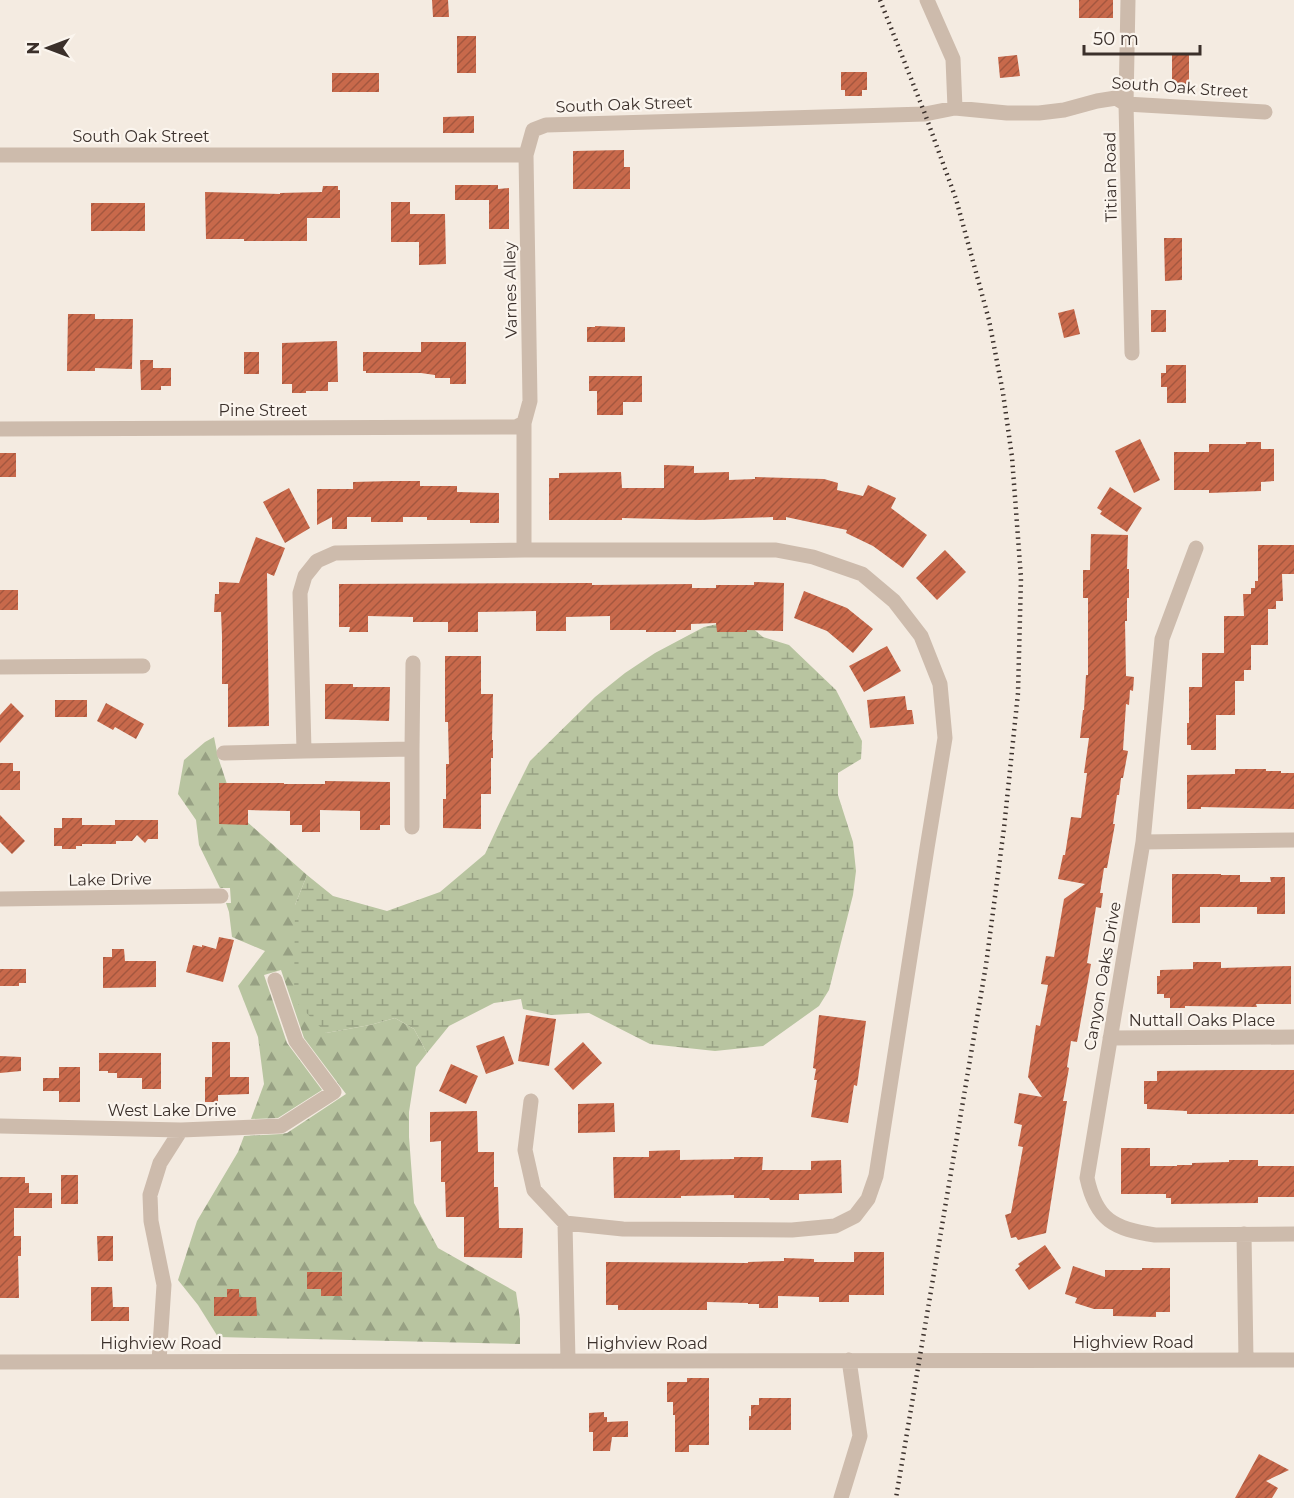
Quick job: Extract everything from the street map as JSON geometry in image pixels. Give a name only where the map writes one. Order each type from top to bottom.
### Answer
[{"type":"street","points":[[927,0],[953,59],[955,108]]},
{"type":"street","name":"Titian Road","points":[[1128,0],[1126,105],[1132,353]]},
{"type":"street","name":"South Oak Street","points":[[0,155],[526,155],[533,130],[546,124],[925,114],[955,108],[1007,113],[1039,113],[1064,110],[1116,98],[1126,105],[1265,112]]},
{"type":"street","name":"Varnes Alley","points":[[524,550],[524,423],[530,401],[526,155]]},
{"type":"street","name":"Pine Street","points":[[0,429],[516,427],[524,423]]},
{"type":"street","name":"Canyon Oaks Drive","points":[[1196,549],[1162,639],[1143,842],[1087,1178],[1091,1196],[1097,1208],[1107,1219],[1134,1232],[1294,1234]]},
{"type":"street","points":[[304,751],[300,593],[305,576],[317,561],[335,553],[776,550],[813,557],[862,574],[894,601],[921,636],[940,684],[945,738],[876,1176],[868,1199],[855,1216],[835,1226],[792,1230],[623,1229],[565,1223],[534,1190],[525,1150],[531,1101]]},
{"type":"street","points":[[412,663],[412,827]]},
{"type":"street","points":[[0,667],[143,666]]},
{"type":"street","points":[[224,753],[412,749]]},
{"type":"street","points":[[1143,842],[1294,840]]},
{"type":"street","name":"Lake Drive","points":[[0,899],[221,896]]},
{"type":"street","name":"West Lake Drive","points":[[0,1126],[181,1130],[281,1126],[334,1092],[296,1041],[275,980]]},
{"type":"street","name":"Nuttall Oaks Place","points":[[1110,1038],[1294,1037]]},
{"type":"street","points":[[159,1361],[164,1285],[151,1221],[150,1195],[160,1163],[181,1130]]},
{"type":"street","points":[[565,1223],[567,1361]]},
{"type":"street","points":[[1244,1234],[1246,1360]]},
{"type":"street","points":[[841,1498],[860,1436],[849,1360]]},
{"type":"street","name":"Highview Road","points":[[0,1362],[1294,1360]]},
{"type":"green space","points":[[735,620],[751,627],[763,637],[789,645],[836,690],[862,741],[861,759],[838,773],[838,795],[853,842],[856,871],[853,895],[829,990],[819,1006],[763,1046],[715,1051],[650,1044],[589,1013],[551,1015],[523,1009],[521,999],[494,1003],[449,1026],[427,1053],[414,1029],[395,1018],[326,1033],[294,1000],[295,905],[307,875],[333,896],[387,911],[440,892],[485,854],[530,761],[595,697],[655,653],[704,627]]},
{"type":"green space","points":[[214,737],[231,796],[245,820],[307,875],[295,905],[326,1033],[395,1018],[414,1029],[427,1053],[416,1067],[409,1112],[414,1203],[438,1248],[516,1292],[520,1319],[520,1344],[218,1337],[198,1305],[178,1280],[197,1221],[238,1152],[244,1136],[287,1133],[346,1094],[304,1038],[281,970],[264,975],[287,1043],[322,1090],[278,1118],[251,1119],[264,1084],[258,1037],[238,986],[265,951],[232,937],[226,903],[231,903],[230,888],[220,888],[199,845],[196,820],[178,794],[184,760]]},
{"type":"building","points":[[432,0],[448,0],[449,17],[433,17]]},
{"type":"building","points":[[1079,0],[1113,0],[1113,18],[1079,18]]},
{"type":"building","points":[[457,36],[476,36],[476,73],[457,73]]},
{"type":"building","points":[[1017,55],[1020,76],[1000,78],[998,57]]},
{"type":"building","points":[[1172,55],[1189,55],[1189,85],[1172,85]]},
{"type":"building","points":[[841,72],[867,72],[867,90],[862,90],[862,96],[845,96],[845,90],[841,90]]},
{"type":"building","points":[[332,73],[379,73],[379,92],[332,92]]},
{"type":"building","points":[[474,116],[474,133],[443,133],[443,117]]},
{"type":"building","points":[[624,150],[624,167],[630,167],[630,189],[573,189],[573,151]]},
{"type":"building","points":[[455,185],[498,185],[498,189],[509,188],[509,229],[489,229],[489,200],[455,200]]},
{"type":"building","points":[[323,186],[338,186],[340,218],[307,218],[307,241],[206,239],[205,192],[280,194],[322,192]]},
{"type":"building","points":[[391,202],[410,202],[410,214],[445,214],[446,264],[419,265],[419,242],[391,242]]},
{"type":"building","points":[[91,203],[145,203],[145,231],[91,231]]},
{"type":"building","points":[[1164,238],[1182,238],[1182,280],[1165,281]]},
{"type":"building","points":[[1074,309],[1080,334],[1064,338],[1058,313]]},
{"type":"building","points":[[1151,310],[1166,310],[1166,332],[1151,332]]},
{"type":"building","points":[[68,314],[95,314],[95,319],[133,319],[132,369],[95,368],[95,371],[67,371]]},
{"type":"building","points":[[587,327],[625,327],[625,342],[587,342]]},
{"type":"building","points":[[337,341],[338,382],[328,382],[328,391],[292,393],[292,384],[282,384],[282,343]]},
{"type":"building","points":[[421,342],[466,342],[466,384],[450,384],[450,378],[435,378],[435,375],[421,373],[366,373],[363,371],[363,352],[421,352]]},
{"type":"building","points":[[244,352],[259,352],[259,374],[244,374]]},
{"type":"building","points":[[140,360],[153,360],[153,368],[171,368],[171,386],[161,386],[161,390],[141,390]]},
{"type":"building","points":[[1166,365],[1186,365],[1186,403],[1167,403],[1167,387],[1161,387],[1161,373],[1166,373]]},
{"type":"building","points":[[589,376],[642,376],[642,402],[623,402],[623,415],[597,415],[597,391],[589,391]]},
{"type":"building","points":[[1140,439],[1160,480],[1134,493],[1115,451]]},
{"type":"building","points":[[1246,442],[1261,442],[1261,449],[1274,449],[1274,481],[1261,482],[1261,491],[1209,493],[1209,490],[1174,490],[1174,452],[1209,452],[1209,444],[1246,444]]},
{"type":"building","points":[[0,453],[16,453],[16,477],[0,477]]},
{"type":"building","points":[[664,465],[694,466],[694,473],[729,472],[729,480],[755,479],[755,477],[824,479],[838,483],[837,490],[863,496],[868,485],[896,498],[891,508],[927,535],[903,568],[873,546],[846,533],[847,530],[786,517],[786,520],[773,520],[773,517],[700,520],[622,518],[622,520],[549,520],[549,478],[559,478],[559,473],[621,472],[622,488],[664,488]]},
{"type":"building","points":[[420,481],[420,486],[457,486],[457,492],[499,493],[499,523],[427,520],[427,517],[403,517],[403,522],[371,522],[371,517],[347,517],[347,529],[332,529],[332,517],[317,525],[317,489],[353,489],[353,482]]},
{"type":"building","points":[[1110,487],[1142,508],[1127,532],[1100,514],[1102,511],[1097,508]]},
{"type":"building","points":[[289,488],[310,528],[285,543],[263,502]]},
{"type":"building","points":[[1091,534],[1128,535],[1129,598],[1127,598],[1127,621],[1125,621],[1126,676],[1134,677],[1129,705],[1126,704],[1123,750],[1128,751],[1119,795],[1117,795],[1113,824],[1115,824],[1107,868],[1104,868],[1100,893],[1103,893],[1101,908],[1096,907],[1087,963],[1091,964],[1077,1042],[1071,1041],[1063,1101],[1067,1101],[1046,1233],[1018,1240],[1016,1237],[1011,1238],[1005,1215],[1011,1213],[1023,1147],[1018,1146],[1022,1125],[1014,1123],[1019,1093],[1042,1097],[1028,1077],[1036,1025],[1040,1026],[1048,985],[1041,984],[1046,956],[1054,957],[1064,899],[1085,884],[1058,879],[1063,855],[1065,855],[1071,817],[1081,818],[1087,773],[1084,773],[1089,738],[1080,738],[1086,675],[1088,675],[1088,598],[1083,598],[1083,570],[1090,570]]},
{"type":"building","points":[[256,537],[285,548],[274,576],[267,573],[269,726],[228,727],[228,684],[222,684],[221,612],[214,612],[215,594],[219,594],[219,582],[239,583]]},
{"type":"building","points":[[1258,545],[1294,545],[1294,574],[1282,574],[1283,601],[1276,601],[1276,609],[1268,609],[1268,645],[1251,645],[1251,670],[1244,670],[1244,681],[1235,681],[1235,715],[1216,715],[1216,750],[1191,750],[1191,745],[1187,745],[1189,687],[1202,687],[1202,653],[1224,653],[1224,616],[1244,616],[1243,594],[1251,594],[1251,588],[1255,588],[1255,581],[1258,581]]},
{"type":"building","points":[[945,550],[966,572],[937,600],[916,578]]},
{"type":"building","points":[[754,582],[784,583],[783,631],[717,632],[716,623],[691,624],[691,630],[676,630],[676,632],[610,630],[610,616],[566,617],[566,631],[536,631],[536,611],[478,612],[478,632],[448,632],[448,622],[413,622],[413,617],[368,616],[368,632],[349,632],[350,627],[339,627],[339,584],[692,584],[692,588],[716,588],[716,585],[754,585]]},
{"type":"building","points":[[0,590],[18,590],[18,610],[0,610]]},
{"type":"building","points":[[804,591],[847,608],[873,629],[853,653],[827,631],[794,618]]},
{"type":"building","points":[[887,646],[901,671],[864,692],[849,666]]},
{"type":"building","points":[[445,656],[481,656],[481,694],[493,694],[491,794],[481,794],[481,829],[443,828],[446,764],[449,764],[448,722],[445,722]]},
{"type":"building","points":[[325,684],[390,687],[389,721],[325,719]]},
{"type":"building","points":[[905,696],[907,710],[912,710],[914,724],[870,728],[867,700]]},
{"type":"building","points":[[55,700],[87,700],[87,717],[55,717]]},
{"type":"building","points":[[11,703],[24,716],[0,743],[0,715]]},
{"type":"building","points":[[106,703],[144,724],[136,739],[115,727],[113,730],[97,721]]},
{"type":"building","points":[[0,763],[13,763],[13,771],[20,771],[20,790],[0,790]]},
{"type":"building","points":[[1235,769],[1266,769],[1266,771],[1294,773],[1294,809],[1201,807],[1201,809],[1187,809],[1187,775],[1235,774]]},
{"type":"building","points":[[325,781],[390,782],[390,825],[380,825],[380,830],[360,830],[360,811],[320,810],[320,832],[302,832],[302,825],[290,825],[290,811],[248,810],[248,825],[219,824],[219,783],[325,784]]},
{"type":"building","points":[[0,815],[25,841],[12,854],[0,842]]},
{"type":"building","points":[[62,818],[82,818],[82,825],[115,825],[115,820],[158,820],[158,839],[148,839],[145,843],[137,835],[132,841],[116,841],[116,844],[82,844],[82,846],[76,846],[76,849],[62,849],[62,846],[54,846],[54,828],[62,828]]},
{"type":"building","points":[[1172,874],[1240,875],[1240,882],[1271,882],[1270,877],[1285,877],[1285,914],[1257,914],[1257,907],[1200,907],[1200,923],[1172,923]]},
{"type":"building","points":[[219,937],[234,940],[223,982],[186,972],[193,945],[216,949]]},
{"type":"building","points":[[112,949],[124,949],[125,961],[156,961],[156,987],[103,988],[103,957],[112,957]]},
{"type":"building","points":[[1193,962],[1221,962],[1221,968],[1291,966],[1291,1004],[1256,1004],[1257,1007],[1185,1006],[1185,1008],[1170,1008],[1170,998],[1164,998],[1164,994],[1157,994],[1157,976],[1160,976],[1160,970],[1193,969]]},
{"type":"building","points":[[0,969],[26,969],[26,983],[19,983],[19,986],[0,986]]},
{"type":"building","points":[[526,1015],[556,1019],[549,1066],[518,1061]]},
{"type":"building","points":[[819,1015],[866,1021],[857,1086],[854,1085],[848,1123],[811,1117],[817,1080],[814,1080],[816,1069],[813,1068]]},
{"type":"building","points":[[504,1036],[514,1064],[486,1074],[476,1046]]},
{"type":"building","points":[[212,1042],[230,1042],[230,1077],[249,1077],[249,1094],[218,1095],[218,1102],[205,1102],[205,1077],[212,1077]]},
{"type":"building","points":[[583,1042],[602,1063],[573,1090],[554,1069]]},
{"type":"building","points":[[99,1053],[161,1053],[161,1089],[142,1089],[142,1078],[117,1078],[117,1073],[99,1071]]},
{"type":"building","points":[[0,1056],[21,1057],[21,1071],[0,1073]]},
{"type":"building","points":[[451,1064],[478,1076],[466,1104],[439,1091]]},
{"type":"building","points":[[59,1067],[80,1067],[80,1102],[59,1102],[59,1091],[43,1091],[43,1078],[59,1078]]},
{"type":"building","points":[[1294,1070],[1294,1114],[1187,1114],[1187,1111],[1147,1109],[1147,1104],[1144,1104],[1144,1081],[1157,1081],[1157,1071]]},
{"type":"building","points":[[614,1103],[615,1132],[578,1133],[578,1104]]},
{"type":"building","points":[[477,1111],[478,1152],[494,1152],[494,1187],[498,1187],[499,1228],[523,1228],[522,1258],[464,1257],[464,1217],[446,1217],[445,1182],[441,1182],[441,1141],[430,1142],[430,1112]]},
{"type":"building","points":[[1121,1148],[1150,1148],[1150,1166],[1258,1160],[1258,1166],[1294,1166],[1294,1197],[1258,1197],[1258,1203],[1171,1204],[1171,1198],[1166,1198],[1166,1194],[1121,1194]]},
{"type":"building","points":[[680,1150],[680,1160],[763,1157],[762,1170],[811,1170],[811,1161],[841,1160],[842,1193],[799,1194],[799,1200],[734,1198],[734,1195],[614,1198],[613,1157],[649,1157],[649,1151]]},
{"type":"building","points":[[61,1175],[78,1175],[78,1204],[61,1204]]},
{"type":"building","points":[[0,1177],[25,1177],[25,1183],[29,1183],[29,1193],[52,1193],[52,1208],[14,1208],[14,1236],[21,1236],[21,1256],[18,1256],[19,1298],[0,1298]]},
{"type":"building","points":[[97,1236],[113,1236],[113,1261],[98,1261]]},
{"type":"building","points":[[1045,1245],[1061,1268],[1029,1290],[1015,1270],[1020,1266],[1018,1264]]},
{"type":"building","points":[[854,1252],[884,1252],[884,1295],[849,1295],[849,1302],[819,1302],[819,1297],[778,1296],[778,1308],[759,1308],[759,1304],[748,1303],[707,1302],[707,1310],[618,1310],[618,1305],[606,1305],[606,1262],[748,1263],[784,1261],[784,1258],[814,1259],[814,1262],[854,1262]]},
{"type":"building","points":[[1073,1266],[1105,1277],[1105,1270],[1170,1268],[1170,1312],[1156,1312],[1156,1317],[1113,1316],[1113,1309],[1094,1309],[1075,1303],[1077,1298],[1065,1294]]},
{"type":"building","points":[[307,1272],[342,1272],[342,1296],[321,1296],[321,1289],[307,1289]]},
{"type":"building","points":[[91,1287],[112,1287],[113,1307],[129,1307],[129,1321],[91,1321]]},
{"type":"building","points":[[227,1289],[239,1289],[239,1297],[256,1297],[257,1316],[214,1316],[214,1297],[227,1297]]},
{"type":"building","points":[[687,1378],[709,1378],[709,1445],[689,1445],[689,1452],[675,1452],[675,1415],[673,1415],[673,1402],[667,1402],[667,1382],[687,1382]]},
{"type":"building","points":[[759,1398],[791,1398],[791,1430],[749,1430],[751,1405],[759,1405]]},
{"type":"building","points":[[604,1412],[607,1422],[628,1421],[628,1437],[612,1437],[610,1451],[593,1451],[593,1432],[589,1432],[589,1413]]},
{"type":"building","points":[[1259,1454],[1289,1470],[1266,1481],[1278,1488],[1272,1498],[1235,1498]]},
{"type":"railway","points":[[880,0],[956,199],[989,320],[1012,457],[1021,578],[1018,693],[1004,828],[986,965],[896,1498]]}]
